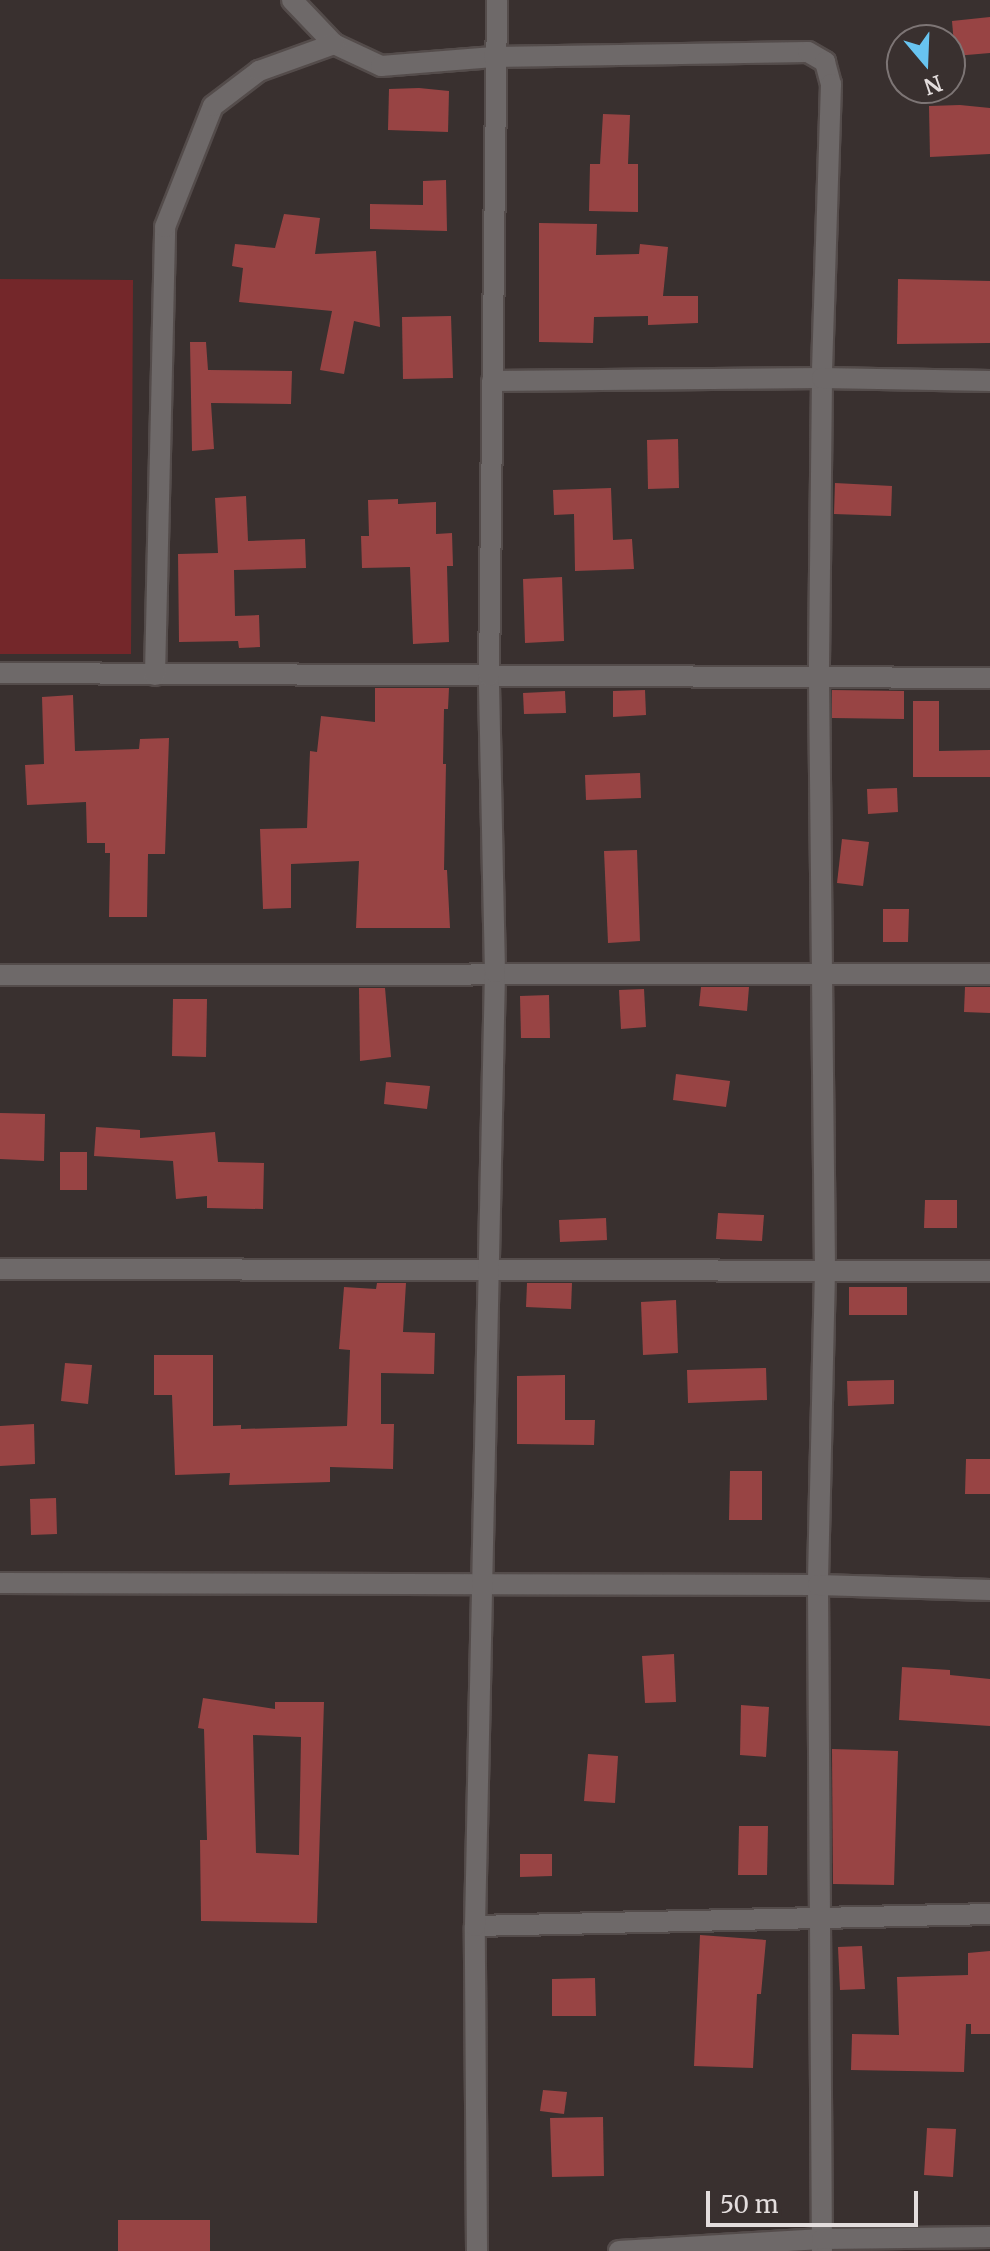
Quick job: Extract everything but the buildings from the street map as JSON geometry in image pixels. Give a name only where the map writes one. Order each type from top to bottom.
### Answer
[{"type":"street","points":[[292,0],[334,44],[381,66],[494,57],[808,52],[825,62],[831,84],[822,378],[819,678],[825,1271],[818,1585],[822,2245]]},
{"type":"street","points":[[477,2251],[475,1926],[495,972],[489,676],[497,0]]},
{"type":"street","points":[[155,675],[165,227],[213,106],[259,71],[334,44]]},
{"type":"street","points":[[492,381],[822,378],[990,381]]},
{"type":"street","points":[[0,673],[990,678]]},
{"type":"street","points":[[0,975],[495,972],[824,976],[990,974]]},
{"type":"street","points":[[0,1269],[990,1271]]},
{"type":"street","points":[[0,1583],[818,1585],[990,1590]]},
{"type":"street","points":[[475,1926],[990,1914]]},
{"type":"street","points":[[619,2251],[990,2237]]},
{"type":"shaded area","points":[[0,279],[133,280],[131,654],[0,654]]}]
